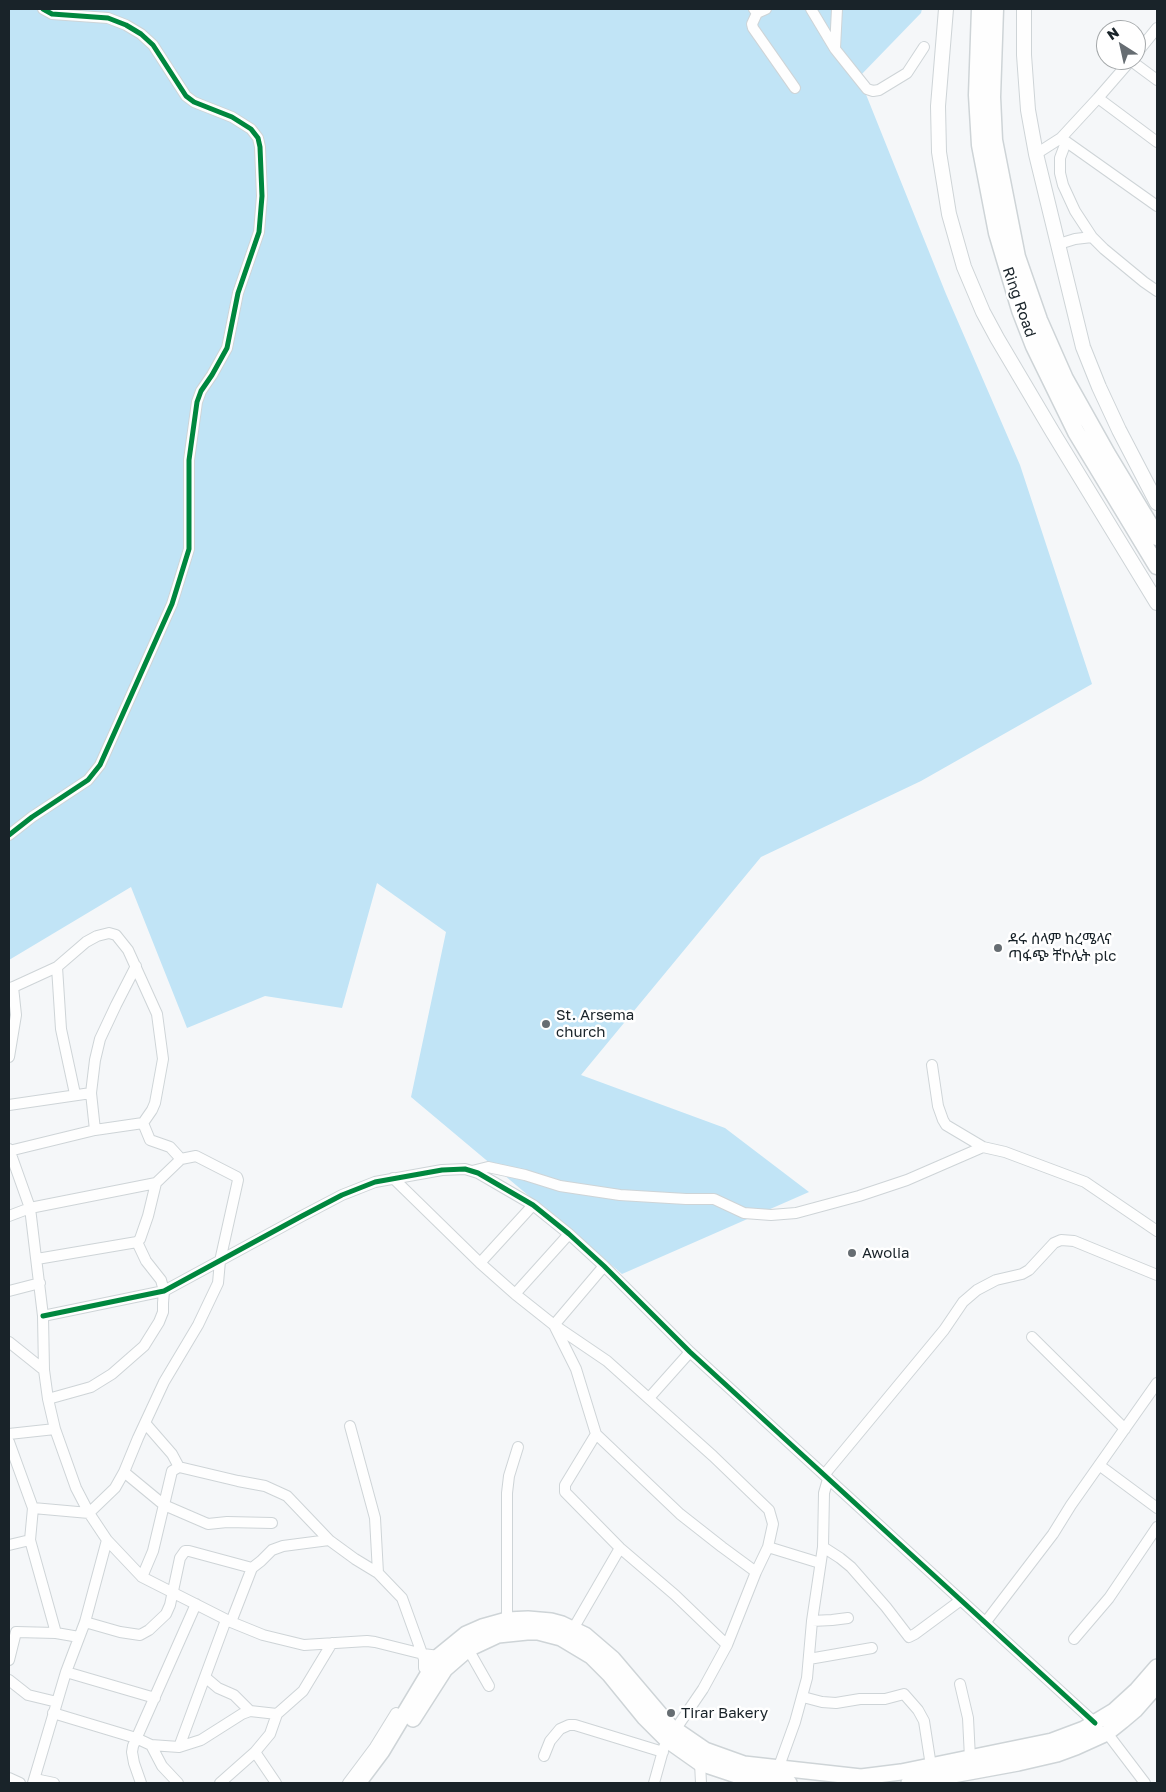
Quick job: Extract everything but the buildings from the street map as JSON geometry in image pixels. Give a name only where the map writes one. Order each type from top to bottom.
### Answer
[{"type":"highway","name":"Ring Road","points":[[980,9],[977,95],[980,145],[997,233],[1020,310],[1034,346],[1069,419],[1157,566]]},
{"type":"highway","name":"Ring Road","points":[[995,9],[992,97],[994,140],[1017,257],[1039,320],[1065,379],[1157,537]]},
{"type":"main road","points":[[946,9],[938,106],[939,152],[952,231],[964,267],[997,338],[1157,603]]},
{"type":"main road","points":[[1024,9],[1024,55],[1028,110],[1036,154],[1060,244],[1078,329],[1091,367],[1119,430],[1157,503]]},
{"type":"main road","points":[[370,1783],[389,1758],[444,1669],[482,1627],[507,1620],[528,1618],[551,1621],[585,1635],[602,1648],[660,1716],[668,1740]]},
{"type":"main road","points":[[358,1783],[382,1751],[433,1656],[498,1635],[527,1632],[550,1635],[570,1642],[591,1656],[600,1664],[645,1718],[668,1740],[692,1743],[710,1762],[751,1778],[789,1783]]},
{"type":"main road","points":[[710,1762],[861,1777],[901,1772],[1052,1741],[1101,1728],[1157,1667]]},
{"type":"main road","points":[[909,1783],[947,1780],[1056,1754],[1076,1747],[1101,1728],[1135,1710],[1156,1689]]},
{"type":"street","points":[[9,835],[32,816],[88,780],[100,766],[172,604],[189,549],[189,460],[197,402],[201,391],[227,348],[238,293],[259,232],[262,196],[258,138],[251,129],[232,117],[194,102],[186,96],[153,46],[141,34],[126,25],[108,18],[52,14],[43,9]]},
{"type":"street","points":[[811,9],[835,49],[867,89],[879,90],[907,73],[924,47]]},
{"type":"street","points":[[835,49],[837,9]]},
{"type":"street","points":[[759,10],[752,24],[753,28],[795,88]]},
{"type":"street","points":[[1146,42],[1157,28]]},
{"type":"street","points":[[1036,154],[1063,140],[1122,70]]},
{"type":"street","points":[[1144,70],[1157,80]]},
{"type":"street","points":[[1098,98],[1157,142]]},
{"type":"street","points":[[1063,140],[1157,206]]},
{"type":"street","points":[[1063,140],[1060,173],[1063,185],[1075,211],[1092,237],[1104,249],[1157,291]]},
{"type":"street","points":[[1060,244],[1075,238],[1092,237]]},
{"type":"street","points":[[9,1057],[16,1015],[11,988],[57,967],[86,942],[97,936],[108,933],[116,935],[128,950],[157,1014],[163,1059],[152,1110],[143,1123],[95,1130],[9,1150],[30,1208],[43,1316],[44,1370],[55,1429],[76,1488],[89,1513],[107,1540],[142,1577],[229,1621],[263,1635],[304,1645],[375,1642],[433,1656]]},
{"type":"street","points":[[95,1130],[90,1093],[100,1039],[136,966]]},
{"type":"street","points":[[57,967],[62,1029],[76,1094]]},
{"type":"street","points":[[932,1065],[938,1106],[946,1125],[983,1147],[1005,1152],[1085,1182],[1157,1231]]},
{"type":"street","points":[[9,1105],[90,1093]]},
{"type":"street","points":[[143,1123],[150,1140],[170,1147],[181,1159]]},
{"type":"street","points":[[472,1171],[488,1167],[525,1175],[560,1186],[620,1195],[714,1199],[744,1213],[771,1215],[796,1213],[859,1196],[907,1180],[983,1147]]},
{"type":"street","points":[[33,1508],[89,1513],[111,1494],[124,1472],[164,1382],[198,1325],[215,1291],[220,1275],[220,1261],[238,1180],[237,1177],[196,1156],[181,1159],[156,1183],[148,1216],[140,1239],[137,1242],[37,1259]]},
{"type":"street","points":[[43,1316],[164,1291],[342,1195],[374,1182],[442,1170],[465,1170],[478,1173],[533,1205],[604,1266],[690,1352],[1101,1728],[1145,1783]]},
{"type":"street","points":[[393,1178],[480,1263],[515,1294],[554,1325],[607,1361],[650,1398],[770,1510],[773,1524],[768,1547],[727,1645],[703,1689],[668,1740],[654,1783]]},
{"type":"street","points":[[9,1216],[30,1208],[156,1183]]},
{"type":"street","points":[[480,1263],[533,1205]]},
{"type":"street","points":[[515,1294],[569,1234]]},
{"type":"street","points":[[778,1769],[803,1697],[823,1547],[823,1501],[826,1477],[944,1330],[963,1302],[977,1290],[996,1280],[1022,1274],[1029,1270],[1054,1243],[1061,1240],[1074,1242],[1157,1275]]},
{"type":"street","points":[[48,1399],[91,1388],[112,1374],[144,1346],[159,1322],[163,1312],[164,1291],[161,1280],[146,1261],[137,1242]]},
{"type":"street","points":[[554,1325],[604,1266]]},
{"type":"street","points":[[9,1291],[40,1283]]},
{"type":"street","points":[[554,1325],[576,1369],[596,1434],[680,1514],[756,1572]]},
{"type":"street","points":[[1032,1337],[1125,1429]]},
{"type":"street","points":[[9,1342],[44,1370]]},
{"type":"street","points":[[650,1398],[690,1352]]},
{"type":"street","points":[[986,1623],[1053,1534],[1071,1505],[1157,1383]]},
{"type":"street","points":[[145,1424],[172,1454],[179,1467]]},
{"type":"street","points":[[350,1426],[375,1518],[378,1572]]},
{"type":"street","points":[[9,1434],[55,1429]]},
{"type":"street","points":[[596,1434],[565,1485],[567,1495],[620,1548],[675,1595],[727,1645]]},
{"type":"street","points":[[9,1442],[33,1508],[30,1540],[56,1633]]},
{"type":"street","points":[[507,1620],[507,1493],[509,1476],[518,1447]]},
{"type":"street","points":[[1099,1465],[1157,1508]]},
{"type":"street","points":[[142,1577],[153,1551],[172,1471],[179,1467],[265,1486],[287,1496],[330,1540],[355,1559],[378,1572],[402,1598],[433,1656]]},
{"type":"street","points":[[124,1472],[164,1505],[208,1524],[227,1522],[272,1523]]},
{"type":"street","points":[[1074,1640],[1108,1598],[1157,1527]]},
{"type":"street","points":[[9,1545],[30,1540]]},
{"type":"street","points":[[54,1783],[34,1781],[66,1672],[85,1622],[107,1540]]},
{"type":"street","points":[[178,1747],[205,1677],[252,1568],[272,1550],[279,1547],[330,1540]]},
{"type":"street","points":[[768,1547],[820,1563]]},
{"type":"street","points":[[823,1547],[851,1567],[909,1636],[923,1629],[961,1600]]},
{"type":"street","points":[[573,1629],[620,1548]]},
{"type":"street","points":[[85,1622],[120,1632],[140,1635],[149,1630],[166,1614],[173,1593],[180,1558],[184,1551],[252,1568]]},
{"type":"street","points":[[141,1783],[132,1752],[136,1738],[196,1604]]},
{"type":"street","points":[[812,1621],[848,1618]]},
{"type":"street","points":[[9,1660],[12,1629],[79,1637]]},
{"type":"street","points":[[220,1783],[255,1752],[272,1732],[277,1714],[303,1691],[332,1643]]},
{"type":"street","points":[[469,1643],[489,1686]]},
{"type":"street","points":[[809,1659],[872,1648]]},
{"type":"street","points":[[348,1783],[375,1747],[433,1656]]},
{"type":"street","points":[[66,1672],[155,1698]]},
{"type":"street","points":[[205,1677],[218,1688],[234,1695],[250,1711]]},
{"type":"street","points":[[9,1680],[28,1695],[57,1702]]},
{"type":"street","points":[[960,1684],[968,1718],[970,1758]]},
{"type":"street","points":[[803,1697],[836,1704],[904,1694],[918,1710],[924,1721],[931,1766]]},
{"type":"street","points":[[53,1714],[136,1738],[151,1745],[178,1747],[201,1740],[250,1711],[277,1714]]},
{"type":"street","points":[[544,1756],[550,1740],[560,1729],[569,1725],[668,1740]]},
{"type":"street","points":[[151,1745],[162,1766],[178,1783]]},
{"type":"street","points":[[255,1752],[276,1783]]},
{"type":"street","points":[[701,1783],[710,1762]]},
{"type":"street","points":[[9,1778],[20,1783]]},
{"type":"shaded area","points":[[9,9],[922,9],[921,13],[859,77],[946,294],[1020,465],[1092,684],[921,781],[761,857],[581,1075],[725,1128],[809,1192],[622,1274],[411,1097],[446,932],[377,883],[342,1008],[265,996],[187,1028],[131,887],[9,960]]},
{"type":"cycle path","points":[[9,835],[32,817],[88,780],[100,765],[172,604],[189,549],[189,460],[197,402],[201,391],[227,348],[238,293],[259,232],[262,196],[258,138],[251,129],[232,117],[194,102],[186,96],[153,45],[141,34],[126,25],[108,18],[52,14],[43,9]]},
{"type":"cycle path","points":[[43,1316],[164,1291],[342,1195],[375,1182],[442,1170],[465,1169],[478,1173],[533,1205],[569,1234],[604,1266],[690,1352],[1095,1723]]},
{"type":"place","name":"ዳሩ ሰላም ከረሜላና ጣፋጭ ቸኮሌት plc","points":[[998,948]]},
{"type":"place","name":"St. Arsema church","points":[[546,1024]]},
{"type":"place","name":"Awolia","points":[[852,1253]]},
{"type":"place","name":"Tirar Bakery","points":[[671,1713]]}]
